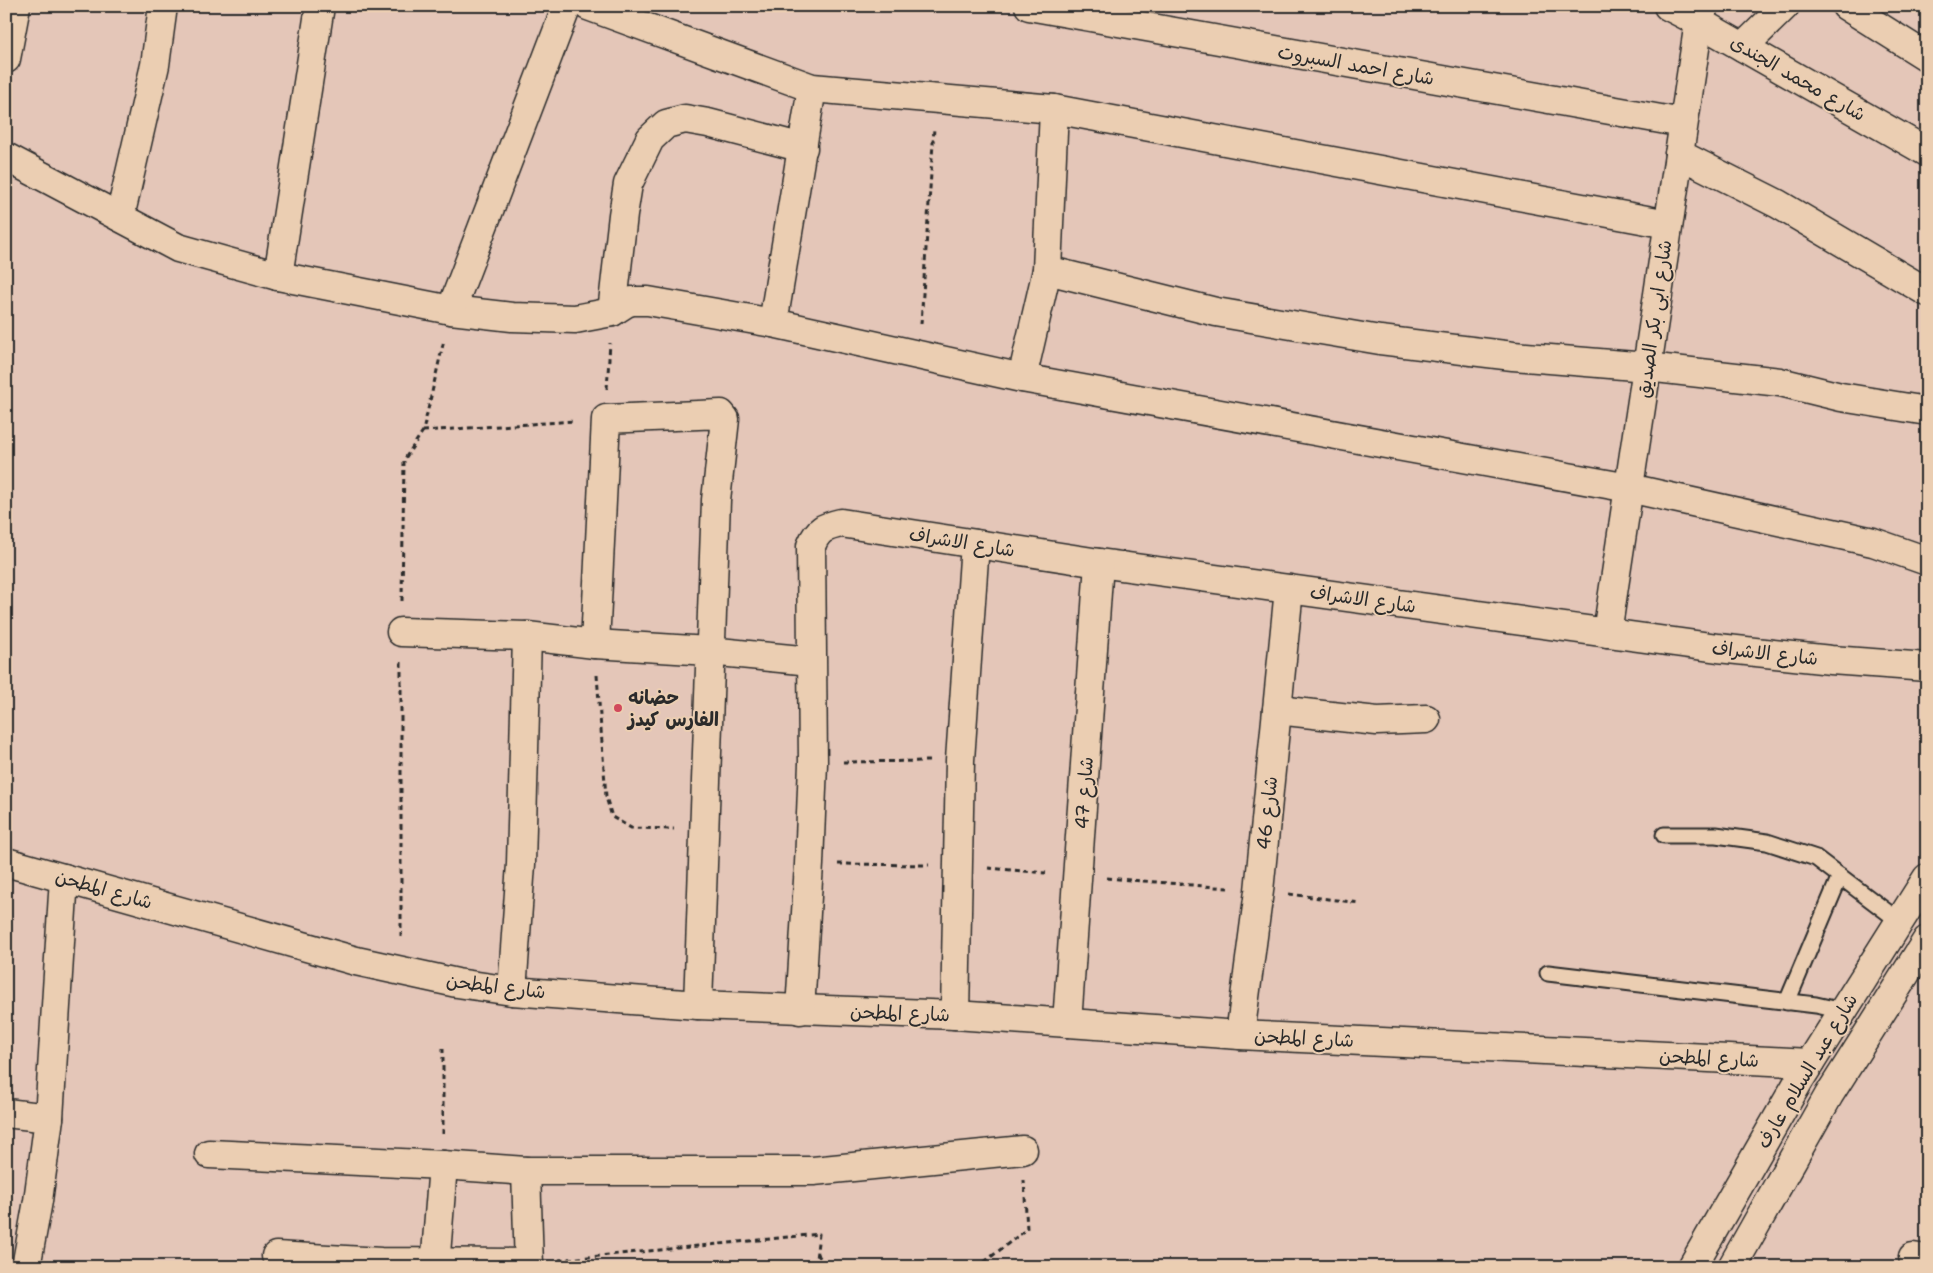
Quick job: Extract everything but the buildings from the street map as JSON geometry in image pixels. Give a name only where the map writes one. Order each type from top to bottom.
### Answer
[{"type":"street","points":[[6,59],[16,6]]},
{"type":"street","points":[[120,217],[155,66],[163,6]]},
{"type":"street","points":[[278,276],[320,6]]},
{"type":"street","points":[[451,310],[567,6]]},
{"type":"street","points":[[588,6],[812,88],[936,97],[1054,109],[1668,224]]},
{"type":"street","name":"شارع احمد السبروت","points":[[1029,6],[1683,123]]},
{"type":"street","name":"شارع محمد الجندى","points":[[1668,6],[1701,14],[1743,47],[1927,152]]},
{"type":"street","points":[[1743,47],[1785,6]]},
{"type":"street","points":[[1846,6],[1927,57]]},
{"type":"street","name":"شارع ابى بكر الصديق","points":[[1607,633],[1701,14]]},
{"type":"street","points":[[773,323],[812,88]]},
{"type":"street","points":[[1022,378],[1047,270],[1054,109]]},
{"type":"street","points":[[612,312],[628,184],[650,139],[666,124],[685,119],[708,123],[803,148]]},
{"type":"street","points":[[1679,154],[1778,204],[1927,292]]},
{"type":"street","points":[[6,157],[178,248],[278,276],[451,310],[512,317],[575,319],[612,312],[626,302],[648,302],[773,323],[1022,378],[1628,488],[1873,542],[1927,561]]},
{"type":"street","points":[[1047,270],[1216,312],[1380,340],[1513,356],[1648,367],[1780,382],[1841,397],[1927,411]]},
{"type":"street","points":[[595,644],[606,419],[717,414],[724,416],[716,500],[709,651],[705,830],[698,1005]]},
{"type":"street","name":"شارع الاشراف","points":[[811,661],[811,546],[816,534],[827,527],[841,524],[1099,563],[1728,650],[1927,667]]},
{"type":"street","points":[[955,1016],[960,760],[975,544]]},
{"type":"street","name":"شارع 47","points":[[1067,1023],[1099,563]]},
{"type":"street","name":"شارع 46","points":[[1240,1035],[1259,891],[1289,589]]},
{"type":"street","points":[[401,632],[527,636],[595,644],[709,651],[811,661],[813,763],[800,1010]]},
{"type":"street","points":[[512,991],[521,864],[527,636]]},
{"type":"street","points":[[1277,710],[1377,721],[1426,719]]},
{"type":"street","name":"شارع المطحن","points":[[6,862],[356,961],[457,983],[512,991],[698,1005],[955,1016],[1805,1071]]},
{"type":"street","points":[[26,1267],[38,1201],[49,1118],[64,878]]},
{"type":"street","name":"شارع عبد السلام عارف","points":[[1692,1267],[1805,1071],[1927,878]]},
{"type":"street","name":"شارع عبد السلام عارف","points":[[1732,1267],[1829,1095],[1927,940]]},
{"type":"street","points":[[1805,1071],[1829,1095]]},
{"type":"street","points":[[6,1113],[49,1118]]},
{"type":"street","points":[[209,1154],[526,1171],[813,1171],[1023,1150]]},
{"type":"street","points":[[436,1265],[442,1165]]},
{"type":"street","points":[[276,1256],[436,1265],[529,1265],[526,1171]]},
{"type":"lane","points":[[1664,835],[1716,835],[1767,842],[1816,858],[1899,921]]},
{"type":"lane","points":[[1787,1002],[1840,876]]},
{"type":"lane","points":[[1548,973],[1816,1005],[1842,1011]]},
{"type":"path","points":[[919,355],[936,97]]},
{"type":"path","points":[[401,972],[401,632],[404,460],[423,431],[451,310]]},
{"type":"path","points":[[423,431],[606,419],[612,312]]},
{"type":"path","points":[[595,644],[606,797],[612,817],[631,828],[705,830]]},
{"type":"path","points":[[813,763],[960,760]]},
{"type":"path","points":[[809,864],[957,866],[1259,891],[1360,903]]},
{"type":"path","points":[[442,1165],[444,1047]]},
{"type":"path","points":[[958,1267],[983,1263],[1027,1229],[1023,1150]]},
{"type":"path","points":[[529,1265],[819,1234],[815,1267]]},
{"type":"path","points":[[817,1254],[828,1267]]},
{"type":"place","name":"حضانه الفارس كيدز","points":[[618,708]]}]
